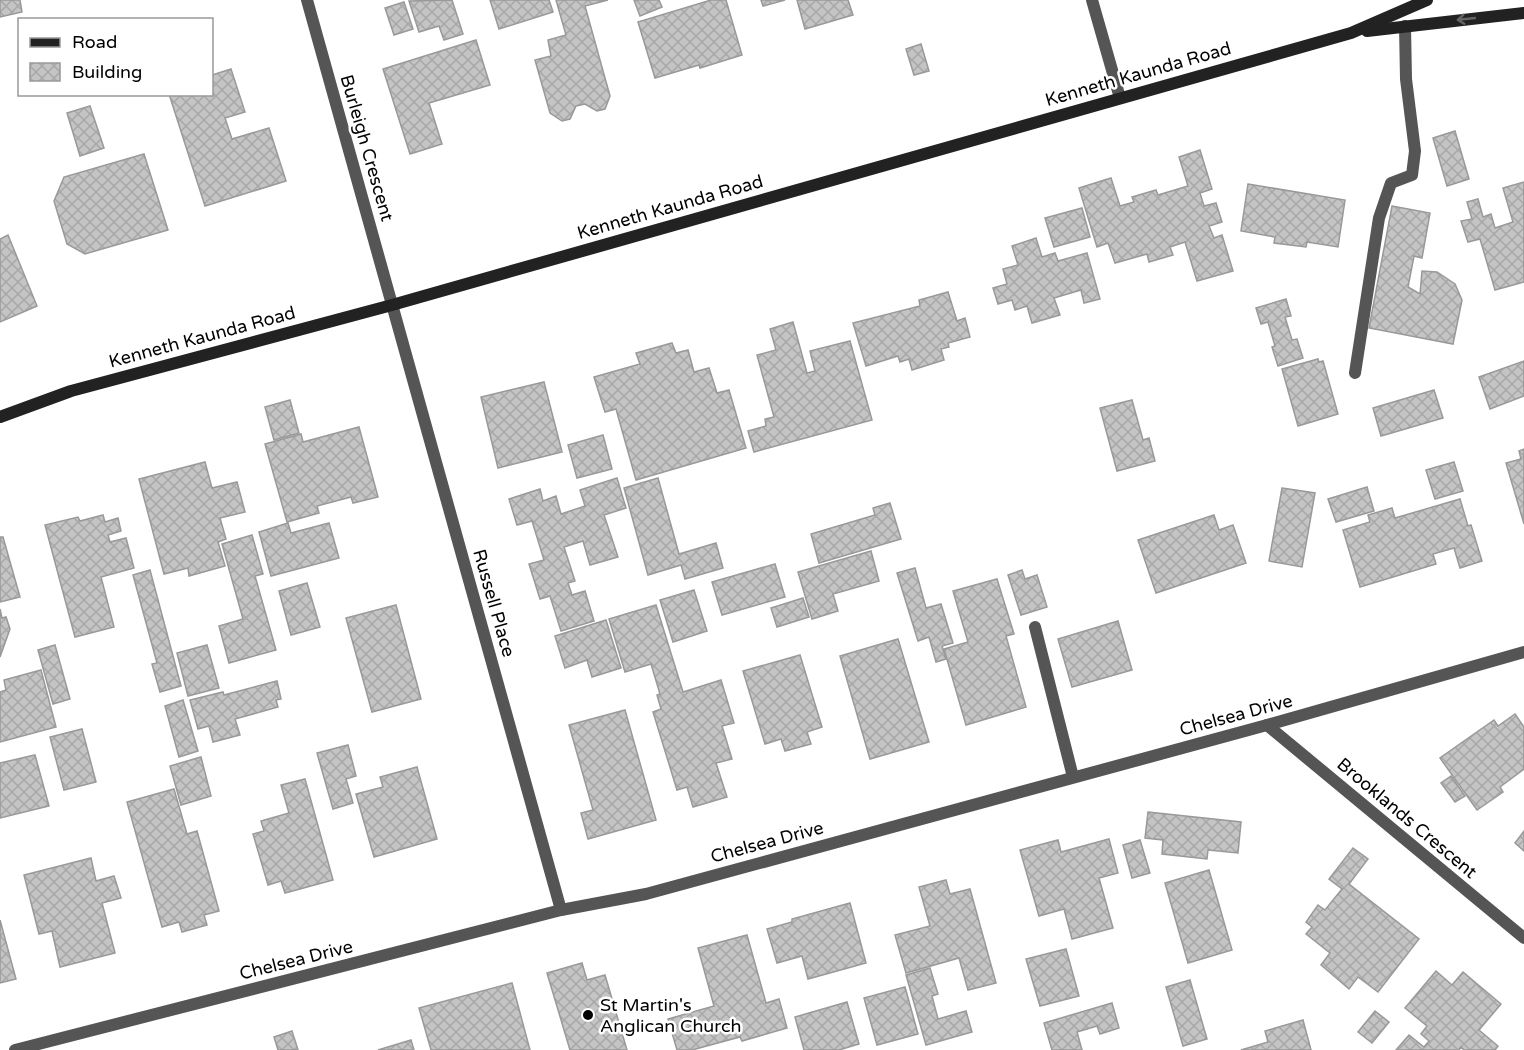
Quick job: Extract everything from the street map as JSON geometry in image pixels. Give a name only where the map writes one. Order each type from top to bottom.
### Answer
[{"type":"main road","name":"Kenneth Kaunda Road","points":[[0,417],[71,391],[392,305],[1351,33],[1427,0]]},
{"type":"main road","name":"Kenneth Kaunda Road","points":[[1351,33],[1524,13]]},
{"type":"street","name":"Burleigh Crescent","points":[[307,0],[392,305]]},
{"type":"street","points":[[1092,0],[1120,98]]},
{"type":"street","points":[[1355,373],[1379,218],[1391,183],[1412,175],[1415,152],[1406,79],[1406,26]]},
{"type":"street","name":"Russell Place","points":[[392,305],[561,910]]},
{"type":"street","points":[[1035,627],[1073,777]]},
{"type":"street","name":"Chelsea Drive","points":[[15,1050],[561,910],[646,894],[1268,725],[1524,652]]},
{"type":"street","name":"Brooklands Crescent","points":[[1268,725],[1524,938]]},
{"type":"building","points":[[0,0],[20,0],[22,12],[0,17]]},
{"type":"building","points":[[452,0],[463,34],[444,40],[439,26],[419,32],[409,1]]},
{"type":"building","points":[[490,0],[549,0],[553,12],[499,29]]},
{"type":"building","points":[[556,0],[608,0],[585,6],[610,96],[605,109],[597,111],[585,104],[576,106],[570,119],[562,121],[550,113],[535,60],[551,56],[548,40],[566,35]]},
{"type":"building","points":[[634,0],[659,0],[662,7],[640,16]]},
{"type":"building","points":[[711,0],[726,0],[742,55],[700,68],[699,65],[655,78],[638,22]]},
{"type":"building","points":[[761,0],[785,0],[763,6]]},
{"type":"building","points":[[797,0],[848,0],[853,15],[805,29]]},
{"type":"building","points":[[404,2],[413,29],[394,35],[385,8]]},
{"type":"building","points":[[476,40],[490,85],[429,103],[442,144],[410,154],[383,69]]},
{"type":"building","points":[[921,44],[929,71],[914,75],[906,49]]},
{"type":"building","points":[[231,69],[245,112],[225,118],[232,139],[269,128],[286,181],[205,206],[170,96],[213,96],[213,75]]},
{"type":"building","points":[[90,106],[104,148],[80,156],[67,113]]},
{"type":"building","points":[[1455,131],[1469,179],[1447,186],[1433,138]]},
{"type":"building","points":[[1200,150],[1212,189],[1200,193],[1204,206],[1216,203],[1222,222],[1209,226],[1214,238],[1222,235],[1233,271],[1197,281],[1185,242],[1170,247],[1173,255],[1149,262],[1147,254],[1115,263],[1108,243],[1097,247],[1079,188],[1111,178],[1120,206],[1134,202],[1132,197],[1156,190],[1158,195],[1188,186],[1179,157]]},
{"type":"building","points":[[144,154],[168,230],[85,254],[67,244],[54,201],[64,177]]},
{"type":"building","points":[[1524,182],[1524,282],[1495,290],[1480,239],[1468,242],[1461,221],[1472,219],[1467,202],[1478,199],[1483,217],[1491,214],[1495,228],[1513,222],[1503,188]]},
{"type":"building","points":[[1248,184],[1345,200],[1338,247],[1307,242],[1306,247],[1274,243],[1275,237],[1241,231]]},
{"type":"building","points":[[1392,206],[1430,213],[1422,258],[1414,256],[1408,287],[1420,294],[1422,271],[1437,272],[1455,284],[1462,300],[1453,344],[1369,328]]},
{"type":"building","points":[[1082,208],[1090,237],[1054,247],[1045,218]]},
{"type":"building","points":[[8,235],[37,306],[0,322],[0,239]]},
{"type":"building","points":[[1036,238],[1042,257],[1055,253],[1058,261],[1087,253],[1100,299],[1084,303],[1081,290],[1054,298],[1060,315],[1032,323],[1027,306],[1015,310],[1012,300],[998,304],[993,288],[1007,284],[1003,269],[1018,265],[1012,246]]},
{"type":"building","points":[[948,292],[957,321],[965,318],[970,337],[948,343],[949,347],[941,349],[944,360],[912,370],[909,359],[900,362],[898,356],[866,366],[853,323],[920,306],[919,300]]},
{"type":"building","points":[[1286,299],[1291,316],[1285,317],[1292,340],[1297,339],[1303,358],[1278,366],[1268,322],[1261,324],[1256,308]]},
{"type":"building","points":[[793,322],[807,373],[815,371],[810,351],[850,341],[872,420],[754,452],[748,431],[766,426],[765,419],[774,417],[757,355],[776,350],[770,329]]},
{"type":"building","points":[[672,343],[676,353],[688,350],[694,372],[709,368],[717,393],[729,390],[746,448],[636,480],[616,409],[605,412],[594,377],[640,364],[636,353]]},
{"type":"building","points":[[1318,359],[1319,362],[1323,361],[1338,414],[1298,426],[1282,369]]},
{"type":"building","points":[[1524,361],[1524,396],[1490,409],[1479,377]]},
{"type":"building","points":[[544,382],[562,452],[498,468],[481,397]]},
{"type":"building","points":[[1434,390],[1443,418],[1381,436],[1373,408]]},
{"type":"building","points":[[290,400],[299,433],[274,440],[265,407]]},
{"type":"building","points":[[1132,400],[1143,440],[1149,438],[1155,461],[1117,471],[1100,408]]},
{"type":"building","points":[[359,427],[378,497],[353,503],[351,497],[317,506],[319,513],[287,522],[265,444],[301,434],[303,442]]},
{"type":"building","points":[[603,435],[612,469],[577,478],[568,445]]},
{"type":"building","points":[[1524,449],[1524,524],[1506,463],[1521,459],[1519,451]]},
{"type":"building","points":[[205,462],[212,488],[237,482],[245,512],[220,518],[226,539],[218,542],[225,566],[189,576],[188,568],[164,574],[139,479]]},
{"type":"building","points":[[1454,462],[1463,491],[1435,499],[1426,470]]},
{"type":"building","points":[[617,478],[626,508],[604,515],[618,557],[590,565],[583,541],[564,547],[575,581],[568,583],[572,595],[585,591],[594,621],[561,631],[550,596],[540,599],[529,564],[544,560],[532,521],[517,525],[509,499],[540,489],[543,501],[556,496],[561,514],[585,506],[580,490]]},
{"type":"building","points":[[658,478],[679,554],[716,543],[723,568],[685,579],[681,565],[648,575],[624,488]]},
{"type":"building","points":[[1367,487],[1374,511],[1336,522],[1328,499]]},
{"type":"building","points":[[1282,488],[1315,493],[1302,567],[1269,561]]},
{"type":"building","points":[[1460,499],[1482,561],[1460,568],[1454,548],[1433,554],[1436,564],[1360,587],[1343,530],[1370,522],[1368,515],[1392,508],[1395,518]]},
{"type":"building","points":[[890,503],[901,539],[819,563],[811,534],[875,515],[873,508]]},
{"type":"building","points":[[103,515],[105,522],[118,518],[121,531],[108,535],[110,542],[126,538],[134,568],[101,577],[114,627],[75,637],[45,525],[78,517],[80,521]]},
{"type":"building","points":[[1214,515],[1219,530],[1233,525],[1246,563],[1156,593],[1138,540]]},
{"type":"building","points":[[288,523],[291,533],[329,523],[339,558],[271,576],[259,532]]},
{"type":"building","points":[[252,535],[263,574],[255,576],[276,650],[229,663],[219,626],[243,619],[222,544]]},
{"type":"building","points":[[0,537],[3,537],[20,597],[0,602]]},
{"type":"building","points":[[871,551],[879,581],[833,594],[838,611],[812,619],[798,572]]},
{"type":"building","points":[[775,564],[785,597],[722,615],[712,582]]},
{"type":"building","points":[[915,568],[926,608],[941,604],[953,643],[942,646],[946,659],[936,662],[929,637],[918,641],[897,573]]},
{"type":"building","points":[[150,570],[181,686],[160,692],[152,664],[157,663],[133,575]]},
{"type":"building","points":[[1022,570],[1025,579],[1037,575],[1047,607],[1021,615],[1008,575]]},
{"type":"building","points":[[997,579],[1014,634],[1006,636],[1026,707],[966,725],[944,649],[968,642],[953,591]]},
{"type":"building","points":[[307,583],[320,627],[291,635],[279,591]]},
{"type":"building","points":[[694,590],[707,631],[673,642],[660,600]]},
{"type":"building","points":[[803,598],[809,617],[777,627],[771,608]]},
{"type":"building","points":[[396,605],[421,699],[372,712],[346,618]]},
{"type":"building","points":[[656,605],[683,692],[721,680],[734,723],[722,726],[732,759],[716,763],[727,797],[693,807],[687,787],[677,790],[653,712],[661,709],[657,695],[660,694],[651,664],[625,672],[609,619]]},
{"type":"building","points":[[0,609],[2,618],[6,617],[10,629],[0,657]]},
{"type":"building","points":[[606,620],[621,668],[592,677],[587,660],[565,668],[555,636]]},
{"type":"building","points":[[1118,621],[1132,670],[1072,687],[1058,639]]},
{"type":"building","points":[[898,639],[929,742],[870,759],[840,656]]},
{"type":"building","points":[[55,645],[70,699],[53,704],[38,650]]},
{"type":"building","points":[[207,645],[219,688],[188,696],[177,653]]},
{"type":"building","points":[[800,655],[822,727],[807,732],[811,744],[785,751],[781,739],[765,744],[743,671]]},
{"type":"building","points":[[41,670],[56,727],[0,742],[0,692],[6,690],[4,680]]},
{"type":"building","points":[[277,681],[281,699],[276,700],[278,707],[235,719],[240,735],[213,742],[209,726],[198,729],[190,700],[223,692],[224,695]]},
{"type":"building","points":[[183,700],[198,751],[179,757],[165,706]]},
{"type":"building","points":[[625,710],[656,820],[588,839],[581,813],[593,810],[569,725]]},
{"type":"building","points":[[1515,714],[1524,727],[1524,769],[1500,787],[1503,792],[1477,810],[1440,758],[1494,720],[1498,726]]},
{"type":"building","points":[[82,729],[96,782],[64,790],[50,737]]},
{"type":"building","points":[[348,745],[356,776],[346,779],[353,803],[333,809],[317,753]]},
{"type":"building","points":[[35,755],[49,806],[0,818],[0,763]]},
{"type":"building","points":[[201,757],[211,796],[181,805],[170,766]]},
{"type":"building","points":[[417,767],[437,839],[374,857],[356,794],[383,787],[380,777]]},
{"type":"building","points":[[1451,776],[1465,796],[1455,802],[1441,783]]},
{"type":"building","points":[[305,779],[333,880],[285,893],[281,881],[268,885],[253,834],[264,831],[261,821],[289,813],[281,785]]},
{"type":"building","points":[[174,789],[187,834],[197,831],[219,911],[204,915],[207,925],[182,932],[179,922],[162,927],[127,802]]},
{"type":"building","points":[[1148,812],[1241,822],[1238,853],[1208,850],[1207,859],[1162,854],[1163,840],[1145,838]]},
{"type":"building","points":[[1524,831],[1524,851],[1515,843]]},
{"type":"building","points":[[1109,839],[1118,873],[1099,878],[1113,928],[1072,939],[1064,909],[1039,916],[1020,850],[1058,840],[1061,852]]},
{"type":"building","points":[[1140,840],[1150,873],[1132,878],[1123,845]]},
{"type":"building","points":[[1353,848],[1368,859],[1349,884],[1419,939],[1378,992],[1358,977],[1349,989],[1321,965],[1330,953],[1306,934],[1312,927],[1306,922],[1318,905],[1325,910],[1342,889],[1329,879]]},
{"type":"building","points":[[91,858],[96,881],[114,876],[121,898],[102,903],[115,953],[60,967],[52,931],[39,934],[24,875]]},
{"type":"building","points":[[1209,870],[1232,950],[1188,963],[1165,883]]},
{"type":"building","points":[[946,880],[950,894],[970,889],[996,983],[968,990],[959,958],[906,973],[895,935],[930,926],[919,887]]},
{"type":"building","points":[[850,903],[866,963],[808,979],[802,956],[777,963],[767,929],[792,922],[792,919]]},
{"type":"building","points":[[0,920],[16,979],[0,983]]},
{"type":"building","points":[[747,935],[766,1003],[779,999],[787,1028],[742,1041],[740,1037],[692,1050],[677,1050],[668,1019],[714,1006],[698,948]]},
{"type":"building","points":[[1066,949],[1079,996],[1040,1006],[1026,959]]},
{"type":"building","name":"St Martin's Anglican Church","points":[[582,963],[587,980],[605,975],[627,1050],[570,1050],[547,973]]},
{"type":"building","points":[[930,968],[938,994],[932,996],[938,1019],[966,1011],[972,1032],[926,1045],[906,975]]},
{"type":"building","points":[[1436,971],[1452,985],[1463,972],[1501,1004],[1479,1030],[1498,1046],[1495,1050],[1464,1050],[1461,1047],[1459,1050],[1396,1050],[1409,1035],[1424,1047],[1429,1041],[1421,1034],[1427,1026],[1405,1008]]},
{"type":"building","points":[[1190,980],[1207,1039],[1183,1046],[1166,987]]},
{"type":"building","points":[[512,983],[530,1050],[431,1050],[419,1008]]},
{"type":"building","points":[[905,987],[918,1034],[877,1045],[864,998]]},
{"type":"building","points":[[847,1002],[859,1044],[839,1050],[804,1050],[795,1017]]},
{"type":"building","points":[[1112,1003],[1119,1028],[1100,1034],[1097,1026],[1077,1032],[1082,1050],[1052,1050],[1044,1023]]},
{"type":"building","points":[[1375,1011],[1389,1022],[1372,1043],[1358,1032]]},
{"type":"building","points":[[1303,1020],[1311,1050],[1241,1050],[1268,1042],[1265,1031]]},
{"type":"building","points":[[292,1031],[298,1050],[278,1050],[274,1037]]},
{"type":"building","points":[[411,1040],[414,1050],[378,1050]]},
{"type":"place","name":"St Martin's Anglican Church","points":[[588,1015]]}]
